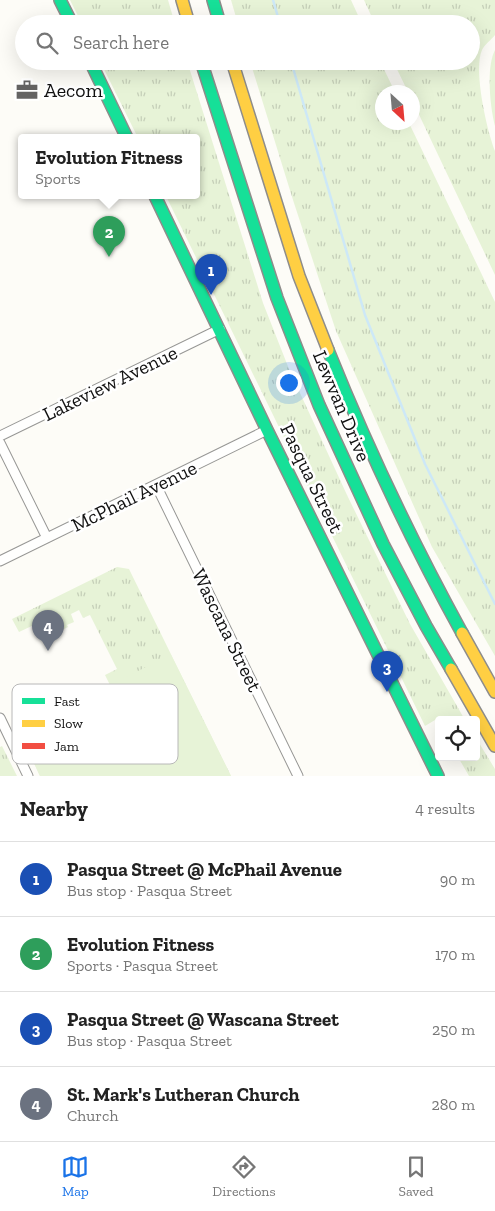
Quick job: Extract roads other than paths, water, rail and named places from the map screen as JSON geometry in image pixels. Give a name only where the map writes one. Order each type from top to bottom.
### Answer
[{"type":"main road","points":[[60,0],[68,15]]},
{"type":"main road","points":[[182,0],[186,15]]},
{"type":"main road","points":[[213,0],[217,15]]},
{"type":"main road","points":[[94,70],[125,134]]},
{"type":"main road","name":"Lewvan Drive","points":[[204,70],[277,298],[319,405],[383,544],[426,626],[495,746]]},
{"type":"main road","name":"Lewvan Drive","points":[[235,70],[299,276],[344,390],[409,533],[450,612],[495,692]]},
{"type":"main road","name":"Pasqua Street","points":[[156,199],[267,430],[438,776]]},
{"type":"street","name":"Lakeview Avenue","points":[[0,436],[220,329]]},
{"type":"street","name":"McPhail Avenue","points":[[0,561],[267,430]]},
{"type":"street","points":[[0,443],[47,538]]},
{"type":"street","name":"Wascana Street","points":[[156,485],[298,776]]},
{"type":"street","points":[[0,718],[12,743]]},
{"type":"street","points":[[22,764],[28,776]]},
{"type":"waterway","points":[[273,0],[277,15]]},
{"type":"waterway","points":[[294,70],[365,315],[425,464],[495,604]]},
{"type":"place","name":"Aecom","points":[[27,90]]},
{"type":"place","name":"Evolution Fitness","points":[[109,257]]},
{"type":"place","name":"Pasqua Street @ McPhail Avenue","points":[[211,295]]},
{"type":"place","name":"St. Mark's Lutheran Church","points":[[48,651]]},
{"type":"place","name":"Pasqua Street @ Wascana Street","points":[[387,692]]}]
